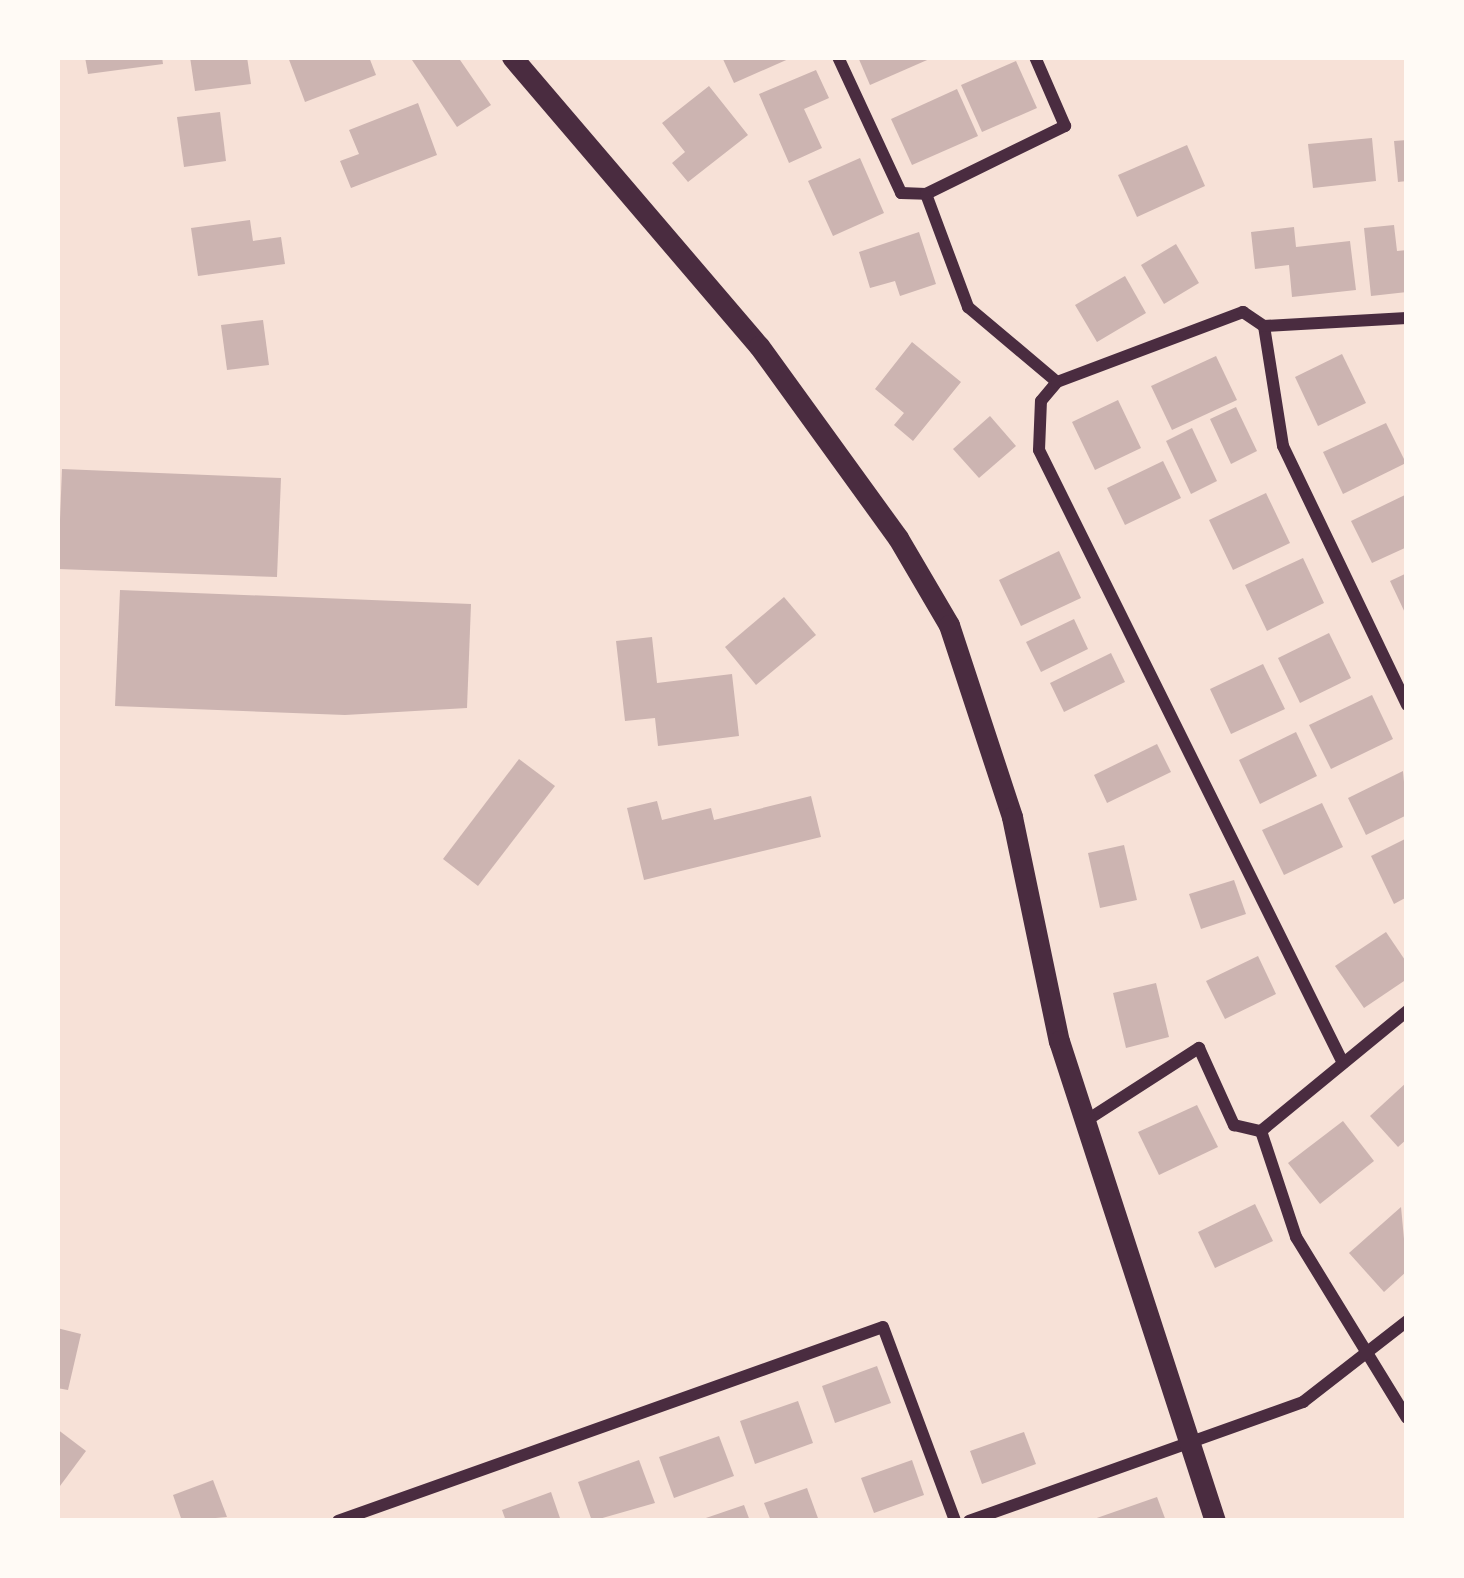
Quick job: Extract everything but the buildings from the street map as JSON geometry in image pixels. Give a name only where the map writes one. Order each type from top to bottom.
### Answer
[{"type":"street","points":[[512,57],[759,346],[898,538],[949,625],[1012,817],[1084,1122],[1215,1521]]},
{"type":"street","points":[[838,57],[901,193],[926,194],[1065,126],[1035,57]]},
{"type":"street","points":[[926,194],[968,307],[1057,382]]},
{"type":"street","points":[[1343,1063],[1039,450],[1040,401],[1057,382],[1243,312],[1264,326],[1407,318]]},
{"type":"street","points":[[1264,326],[1283,446],[1407,705]]},
{"type":"street","points":[[1261,1131],[1407,1010]]},
{"type":"street","points":[[1084,1122],[1199,1048],[1234,1126],[1261,1131]]},
{"type":"street","points":[[1261,1131],[1296,1237],[1407,1418]]},
{"type":"street","points":[[969,1521],[1190,1447],[1303,1402],[1407,1321]]},
{"type":"street","points":[[338,1521],[883,1327],[956,1521]]}]
